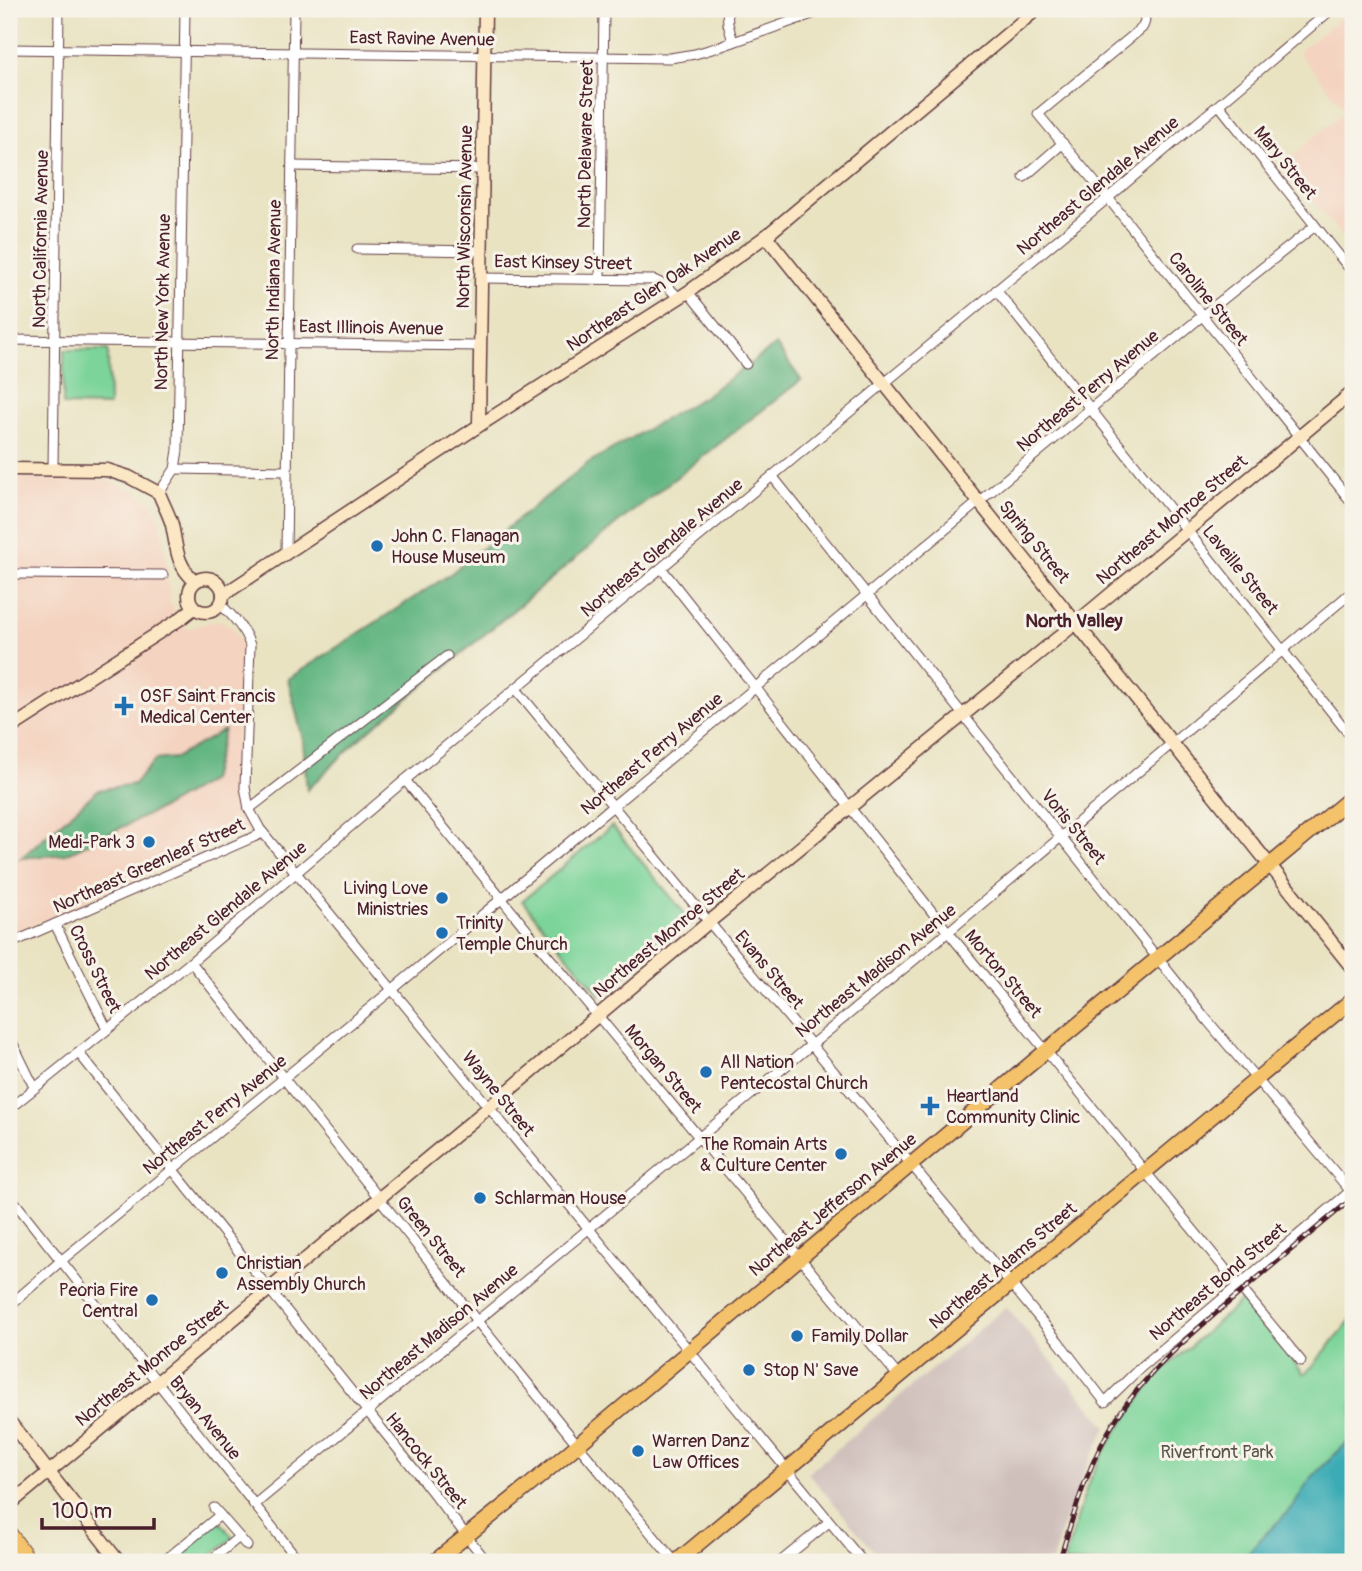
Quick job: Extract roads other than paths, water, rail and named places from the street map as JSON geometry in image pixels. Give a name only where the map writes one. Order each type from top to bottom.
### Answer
[{"type":"highway","points":[[9,1534],[29,1562]]},
{"type":"highway","points":[[9,1558],[12,1562]]},
{"type":"main road","name":"Northeast Jefferson Avenue","points":[[434,1562],[531,1484],[1353,796]]},
{"type":"main road","name":"Northeast Adams Street","points":[[676,1562],[1351,1004]]},
{"type":"street","name":"North California Avenue","points":[[53,469],[59,9]]},
{"type":"street","name":"North New York Avenue","points":[[159,493],[174,469],[178,450],[185,9]]},
{"type":"street","name":"North Indiana Avenue","points":[[286,552],[294,9]]},
{"type":"street","name":"North Wisconsin Avenue","points":[[479,425],[485,9]]},
{"type":"street","name":"North Delaware Street","points":[[600,279],[604,9]]},
{"type":"street","points":[[727,9],[733,42]]},
{"type":"street","name":"East Ravine Avenue","points":[[9,49],[679,57],[733,42],[826,9]]},
{"type":"street","name":"Northeast Glen Oak Avenue","points":[[221,599],[265,566],[479,425],[683,295],[766,236],[1037,9]]},
{"type":"street","name":"Caroline Street","points":[[1140,9],[1145,20],[1142,28],[1038,114],[1353,503]]},
{"type":"street","name":"Northeast Glendale Avenue","points":[[9,1109],[191,962],[405,780],[773,477],[1332,9]]},
{"type":"street","name":"Mary Street","points":[[1219,105],[1353,273]]},
{"type":"street","points":[[1024,177],[1063,143]]},
{"type":"street","points":[[292,166],[483,169]]},
{"type":"street","name":"Northeast Perry Avenue","points":[[9,1306],[614,807],[1202,316],[1315,226]]},
{"type":"street","name":"Spring Street","points":[[766,236],[1353,970]]},
{"type":"street","points":[[357,249],[482,251]]},
{"type":"street","name":"East Kinsey Street","points":[[482,278],[657,281],[683,295]]},
{"type":"street","name":"Laveille Street","points":[[996,290],[1353,739]]},
{"type":"street","points":[[683,295],[746,364]]},
{"type":"street","name":"East Illinois Avenue","points":[[9,340],[480,346]]},
{"type":"street","points":[[480,373],[482,395],[487,406],[498,409],[513,403]]},
{"type":"street","name":"Northeast Monroe Street","points":[[10,1504],[709,922],[1353,392]]},
{"type":"street","points":[[9,469],[107,470],[129,477],[159,493],[171,523],[175,546],[185,573],[195,581]]},
{"type":"street","points":[[174,469],[287,471]]},
{"type":"street","name":"Voris Street","points":[[773,477],[1256,1080],[1352,1192]]},
{"type":"street","name":"Northeast Glen Oak Avenue","points":[[216,581],[233,579],[265,566]]},
{"type":"street","name":"Morton Street","points":[[662,569],[948,932],[1301,1361]]},
{"type":"street","points":[[9,574],[163,575]]},
{"type":"street","points":[[206,578],[216,581],[221,599],[213,610],[203,612],[194,608],[188,594],[192,584],[206,578]]},
{"type":"street","name":"Northeast Madison Avenue","points":[[254,1505],[948,932],[1353,591]]},
{"type":"street","name":"Wayne Street","points":[[221,599],[250,645],[246,798],[249,809],[263,833],[863,1562]]},
{"type":"street","points":[[9,729],[194,608]]},
{"type":"street","name":"Northeast Greenleaf Street","points":[[249,809],[447,656]]},
{"type":"street","name":"Evans Street","points":[[516,689],[1011,1284],[1105,1402]]},
{"type":"street","name":"Morgan Street","points":[[405,780],[899,1377]]},
{"type":"street","name":"Northeast Greenleaf Street","points":[[9,944],[263,833]]},
{"type":"street","name":"Cross Street","points":[[55,924],[107,1029]]},
{"type":"street","name":"Green Street","points":[[191,962],[477,1321],[676,1562]]},
{"type":"street","points":[[9,1036],[34,1087]]},
{"type":"street","name":"Hancock Street","points":[[78,1052],[486,1562]]},
{"type":"street","name":"Northeast Bond Street","points":[[1105,1402],[1139,1369],[1352,1192]]},
{"type":"street","name":"Bryan Avenue","points":[[9,1195],[300,1562]]},
{"type":"street","points":[[9,1421],[119,1562]]},
{"type":"street","points":[[163,1562],[217,1511],[247,1546]]},
{"type":"street","points":[[780,1562],[829,1522]]},
{"type":"street","points":[[209,1562],[239,1537]]},
{"type":"water","points":[[1353,1437],[1353,1562],[1241,1562],[1294,1506],[1314,1475]]},
{"type":"railway","points":[[1059,1562],[1097,1453],[1128,1401],[1202,1325],[1353,1198]]},
{"type":"place","name":"John C. Flanagan House Museum","points":[[377,546]]},
{"type":"place","name":"OSF Saint Francis Medical Center","points":[[124,706]]},
{"type":"place","name":"Medi-Park 3","points":[[149,842]]},
{"type":"place","name":"Living Love Ministries","points":[[442,898]]},
{"type":"place","name":"Trinity Temple Church","points":[[442,933]]},
{"type":"place","name":"All Nation Pentecostal Church","points":[[706,1072]]},
{"type":"place","name":"Heartland Community Clinic","points":[[930,1106]]},
{"type":"place","name":"The Romain Arts & Culture Center","points":[[841,1154]]},
{"type":"place","name":"Schlarman House","points":[[480,1198]]},
{"type":"place","name":"Christian Assembly Church","points":[[222,1273]]},
{"type":"place","name":"Peoria Fire Central","points":[[152,1300]]},
{"type":"place","name":"Family Dollar","points":[[797,1336]]},
{"type":"place","name":"Stop N' Save","points":[[749,1370]]},
{"type":"place","name":"Warren Danz Law Offices","points":[[638,1451]]},
{"type":"district","name":"North Valley","points":[[1074,621]]},
{"type":"park label","name":"Riverfront Park","points":[[1217,1452]]}]
